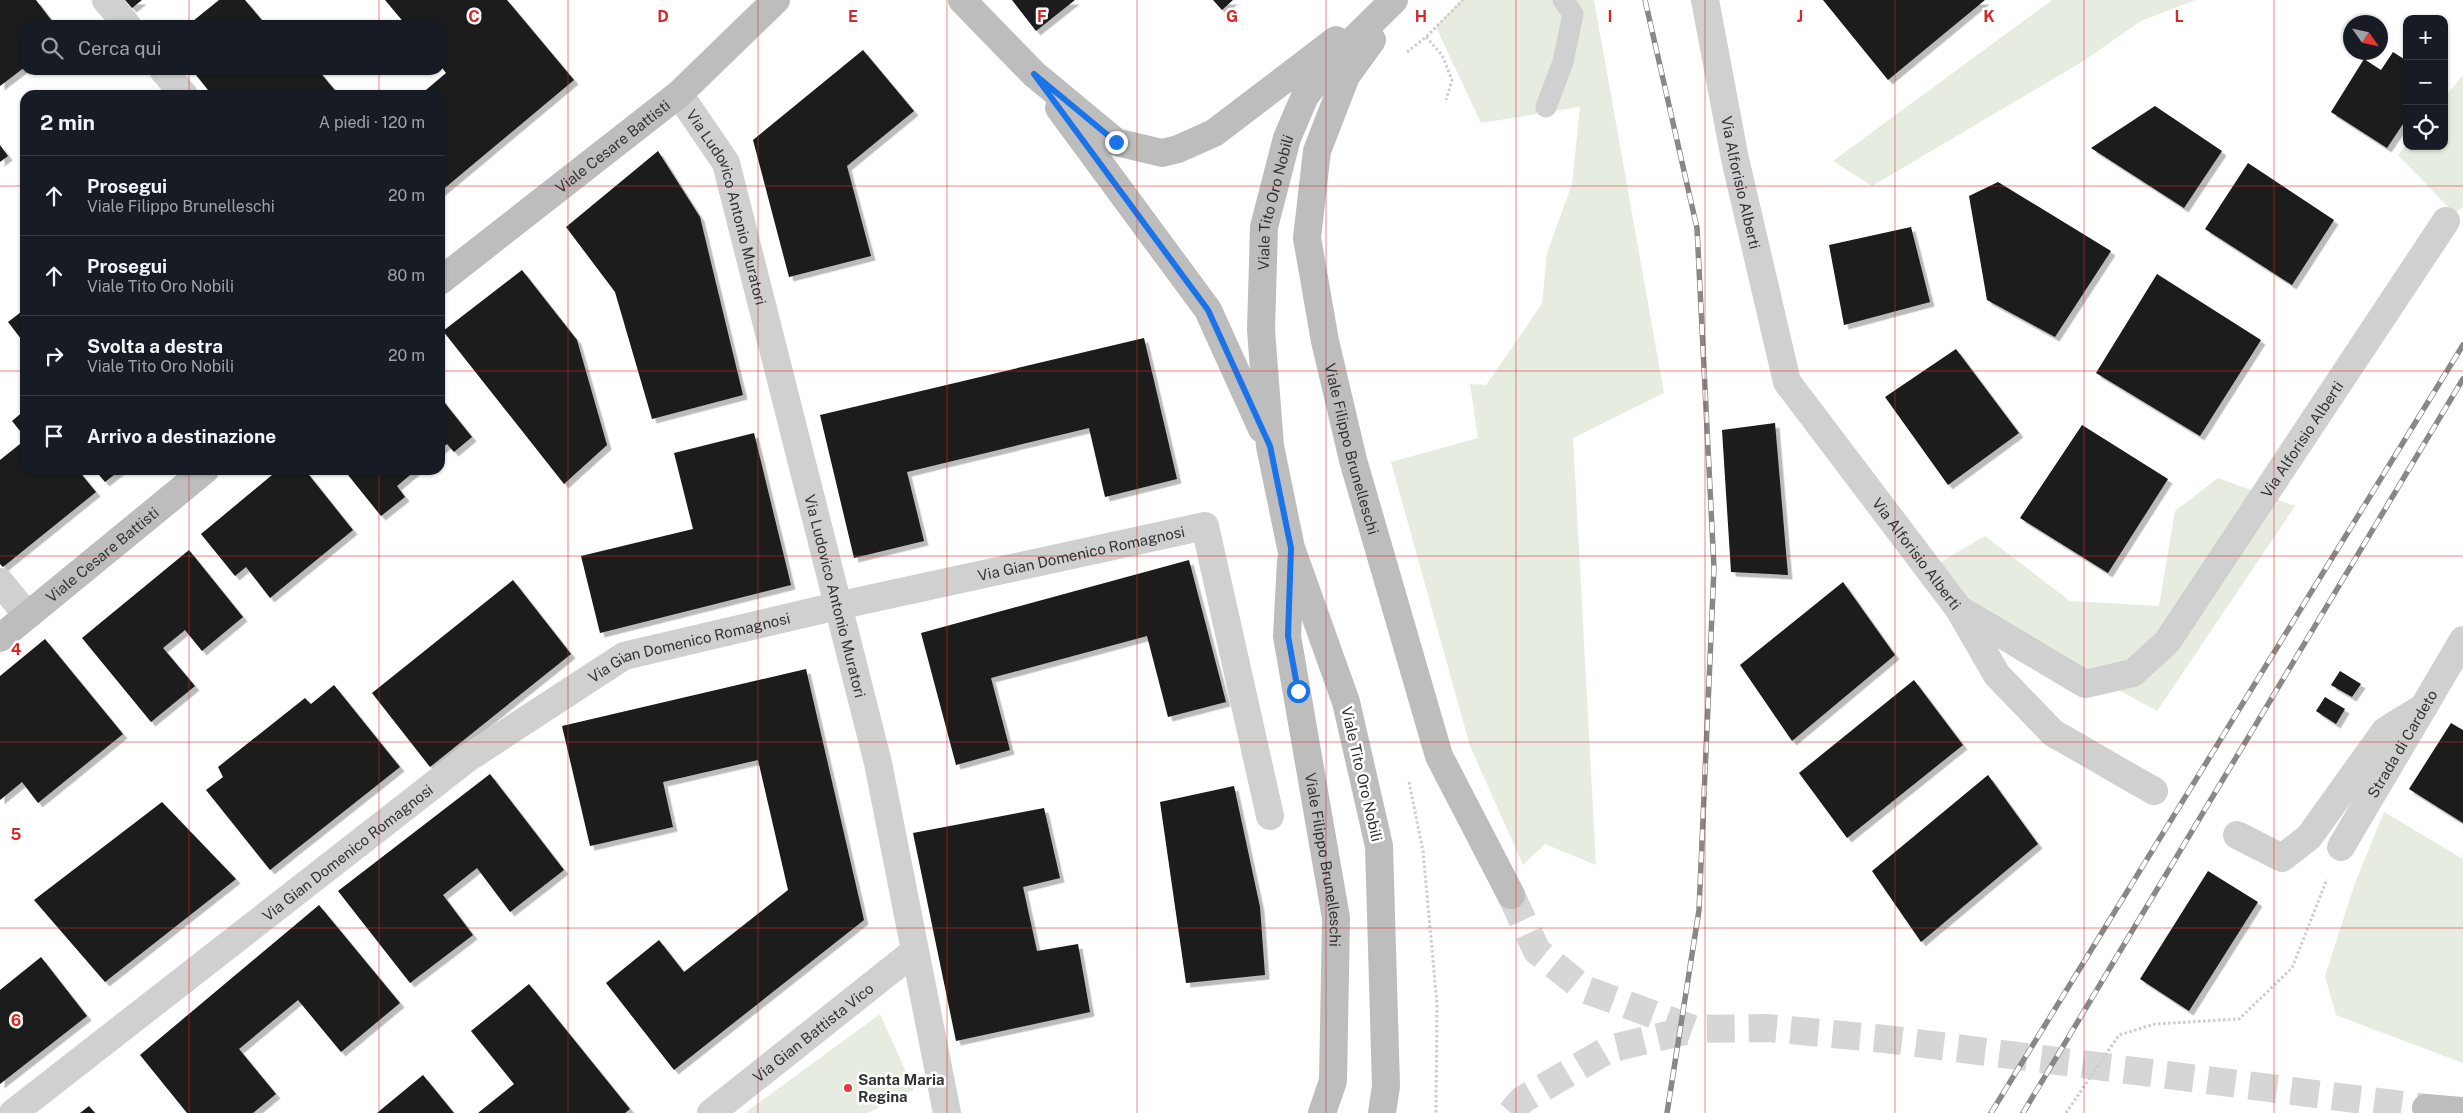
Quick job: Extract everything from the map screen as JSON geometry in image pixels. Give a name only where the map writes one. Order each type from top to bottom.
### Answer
[{"type":"street","points":[[106,0],[123,20]]},
{"type":"street","name":"Viale Cesare Battisti","points":[[445,277],[679,94],[776,0]]},
{"type":"street","name":"Viale Tito Oro Nobili","points":[[962,0],[1034,74],[1116,142],[1162,153],[1178,150],[1214,133],[1388,0]]},
{"type":"street","name":"Viale Tito Oro Nobili","points":[[1382,1113],[1386,1086],[1379,846],[1346,702],[1291,548],[1270,446],[1261,330],[1264,227],[1286,138],[1305,96],[1334,59],[1394,0]]},
{"type":"street","name":"Viale Filippo Brunelleschi","points":[[1401,0],[1346,76],[1317,151],[1307,238],[1325,340],[1353,460],[1439,756],[1511,895]]},
{"type":"street","name":"Via Alforisio Alberti","points":[[1705,0],[1735,159],[1787,382],[1960,609],[2084,684],[2133,673],[2167,642],[2446,220]]},
{"type":"street","name":"Viale Tito Oro Nobili","points":[[1034,74],[1208,310],[1270,446]]},
{"type":"street","points":[[168,75],[180,90]]},
{"type":"street","name":"Via Ludovico Antonio Muratori","points":[[679,94],[726,162],[878,763],[947,1113]]},
{"type":"street","name":"Viale Cesare Battisti","points":[[0,638],[199,475]]},
{"type":"street","name":"Via Gian Domenico Romagnosi","points":[[13,1113],[468,758],[624,656],[837,606],[1205,526],[1270,816]]},
{"type":"street","name":"Viale Filippo Brunelleschi","points":[[1291,548],[1288,636],[1336,918],[1333,1081],[1322,1113]]},
{"type":"street","points":[[0,582],[27,615]]},
{"type":"street","points":[[1960,609],[1997,675],[2053,733],[2154,791]]},
{"type":"street","name":"Strada di Cardeto","points":[[2341,847],[2463,640]]},
{"type":"street","points":[[2237,835],[2256,847],[2282,858],[2309,838],[2385,731],[2424,707]]},
{"type":"street","name":"Via Gian Battista Vico","points":[[711,1113],[915,951]]},
{"type":"street","points":[[2426,1108],[2463,1111]]},
{"type":"lane","points":[[1546,107],[1563,62],[1572,14],[1563,0]]},
{"type":"path","points":[[1404,54],[1426,37],[1463,0]]},
{"type":"path","points":[[1426,37],[1442,55],[1452,80],[1446,100]]},
{"type":"path","points":[[2066,1113],[2118,1035],[2155,1024],[2239,1019],[2292,968],[2312,914],[2341,847]]},
{"type":"shaded area","points":[[1461,0],[1594,0],[1664,393],[1573,438],[1596,865],[1545,844],[1523,865],[1470,746],[1391,462],[1478,438],[1470,384],[1486,385],[1542,304],[1547,253],[1572,184],[1580,107],[1481,123],[1436,27]]},
{"type":"shaded area","points":[[2052,0],[2195,0],[2141,21],[2082,62],[1872,186],[1833,161]]},
{"type":"shaded area","points":[[2463,75],[2463,207],[2454,213],[2398,155],[2403,149],[2448,150],[2448,93]]},
{"type":"shaded area","points":[[2218,478],[2295,506],[2157,711],[2054,655],[1927,570],[1985,536],[2070,601],[2159,606],[2175,511]]},
{"type":"shaded area","points":[[2384,812],[2463,859],[2463,1063],[2336,1015],[2325,976],[2355,883]]},
{"type":"shaded area","points":[[880,1014],[914,1090],[868,1113],[745,1113]]},
{"type":"building","points":[[0,0],[36,0],[51,20],[20,20],[20,71],[0,86]]},
{"type":"building","points":[[125,0],[142,0],[132,8]]},
{"type":"building","points":[[219,0],[245,0],[262,20],[194,20]]},
{"type":"building","points":[[385,0],[507,0],[574,80],[445,188],[445,90],[426,90],[446,73],[445,20],[402,20]]},
{"type":"building","points":[[1012,0],[1075,0],[1036,31]]},
{"type":"building","points":[[1213,0],[1233,0],[1222,10]]},
{"type":"building","points":[[1823,0],[1985,0],[1888,80]]},
{"type":"building","points":[[863,50],[914,111],[847,166],[871,256],[789,277],[753,140]]},
{"type":"building","points":[[2393,52],[2403,58],[2403,124],[2387,148],[2331,112],[2363,60],[2381,70]]},
{"type":"building","points":[[196,75],[322,75],[335,90],[208,90]]},
{"type":"building","points":[[2155,106],[2222,151],[2184,208],[2091,148]]},
{"type":"building","points":[[0,145],[8,156],[0,162]]},
{"type":"building","points":[[658,151],[700,217],[743,395],[652,419],[615,292],[566,227]]},
{"type":"building","points":[[2248,163],[2334,220],[2292,285],[2205,229]]},
{"type":"building","points":[[1998,182],[2111,251],[2055,337],[1987,300],[1969,196]]},
{"type":"building","points":[[1911,227],[1930,302],[1844,325],[1829,245]]},
{"type":"building","points":[[522,270],[577,340],[607,445],[564,484],[445,334],[445,329]]},
{"type":"building","points":[[2157,274],[2261,340],[2200,436],[2096,373]]},
{"type":"building","points":[[20,313],[20,338],[8,322]]},
{"type":"building","points":[[1144,338],[1177,479],[1105,497],[1089,428],[907,472],[924,541],[854,558],[820,415]]},
{"type":"building","points":[[1956,349],[2019,433],[1948,485],[1885,397]]},
{"type":"building","points":[[445,403],[472,437],[454,452],[447,444],[445,446]]},
{"type":"building","points":[[20,414],[20,431],[12,421]]},
{"type":"building","points":[[1775,423],[1788,575],[1731,572],[1722,430]]},
{"type":"building","points":[[2082,425],[2168,479],[2108,573],[2020,518]]},
{"type":"building","points":[[754,433],[791,585],[600,633],[581,556],[693,529],[674,453]]},
{"type":"building","points":[[20,444],[20,475],[82,475],[96,492],[3,567],[0,564],[0,460]]},
{"type":"building","points":[[99,475],[114,475],[105,482]]},
{"type":"building","points":[[272,475],[309,475],[353,530],[270,598],[246,567],[235,576],[201,534]]},
{"type":"building","points":[[348,475],[410,475],[397,486],[405,497],[381,516]]},
{"type":"building","points":[[189,550],[243,617],[202,651],[185,630],[163,648],[195,686],[151,722],[82,638]]},
{"type":"building","points":[[1189,560],[1226,702],[1168,717],[1147,636],[991,678],[1010,750],[956,765],[921,633]]},
{"type":"building","points":[[513,580],[571,654],[430,767],[372,693]]},
{"type":"building","points":[[1843,582],[1895,655],[1792,741],[1740,665]]},
{"type":"building","points":[[45,639],[123,734],[38,803],[22,782],[0,800],[0,676]]},
{"type":"building","points":[[806,669],[864,920],[674,1070],[606,983],[659,940],[684,972],[788,890],[758,760],[663,782],[673,827],[590,846],[562,726]]},
{"type":"building","points":[[2340,671],[2361,684],[2352,697],[2331,685]]},
{"type":"building","points":[[1914,680],[1963,745],[1847,838],[1799,773]]},
{"type":"building","points":[[334,685],[400,767],[270,870],[206,790],[223,777],[218,767],[305,698],[311,704]]},
{"type":"building","points":[[2325,697],[2345,709],[2336,724],[2316,711]]},
{"type":"building","points":[[2451,723],[2463,730],[2463,823],[2409,789]]},
{"type":"building","points":[[490,774],[564,870],[510,912],[477,868],[443,895],[473,935],[410,983],[338,891]]},
{"type":"building","points":[[1988,775],[2038,844],[1921,942],[1872,871]]},
{"type":"building","points":[[1234,786],[1260,907],[1265,975],[1186,983],[1160,802]]},
{"type":"building","points":[[162,802],[236,879],[105,982],[34,900]]},
{"type":"building","points":[[1044,808],[1060,878],[1023,887],[1037,951],[1078,944],[1090,1012],[956,1041],[913,833]]},
{"type":"building","points":[[2208,871],[2258,902],[2189,1011],[2140,979]]},
{"type":"building","points":[[319,905],[400,1003],[341,1052],[298,1000],[239,1049],[276,1094],[253,1113],[187,1113],[140,1055]]},
{"type":"building","points":[[41,957],[87,1016],[0,1084],[0,990]]},
{"type":"building","points":[[529,984],[630,1109],[625,1113],[478,1113],[514,1084],[471,1031]]},
{"type":"building","points":[[423,1075],[454,1113],[377,1113]]},
{"type":"building","points":[[89,1106],[95,1113],[80,1113]]},
{"type":"tunnel","points":[[1511,895],[1537,951],[1584,989],[1693,1029],[1768,1028],[1885,1039],[2426,1108]]},
{"type":"tunnel","points":[[1511,1113],[1522,1100],[1609,1049],[1693,1029]]},
{"type":"railway","points":[[1645,0],[1697,228],[1714,568],[1699,910],[1667,1113]]},
{"type":"railway","points":[[1991,1113],[2463,345]]},
{"type":"railway","points":[[2023,1113],[2463,379]]},
{"type":"place","name":"Santa Maria Regina","points":[[848,1088]]},
{"type":"route","points":[[1116,142],[1034,74],[1208,310],[1270,446],[1291,548],[1288,636],[1298,691]]}]
